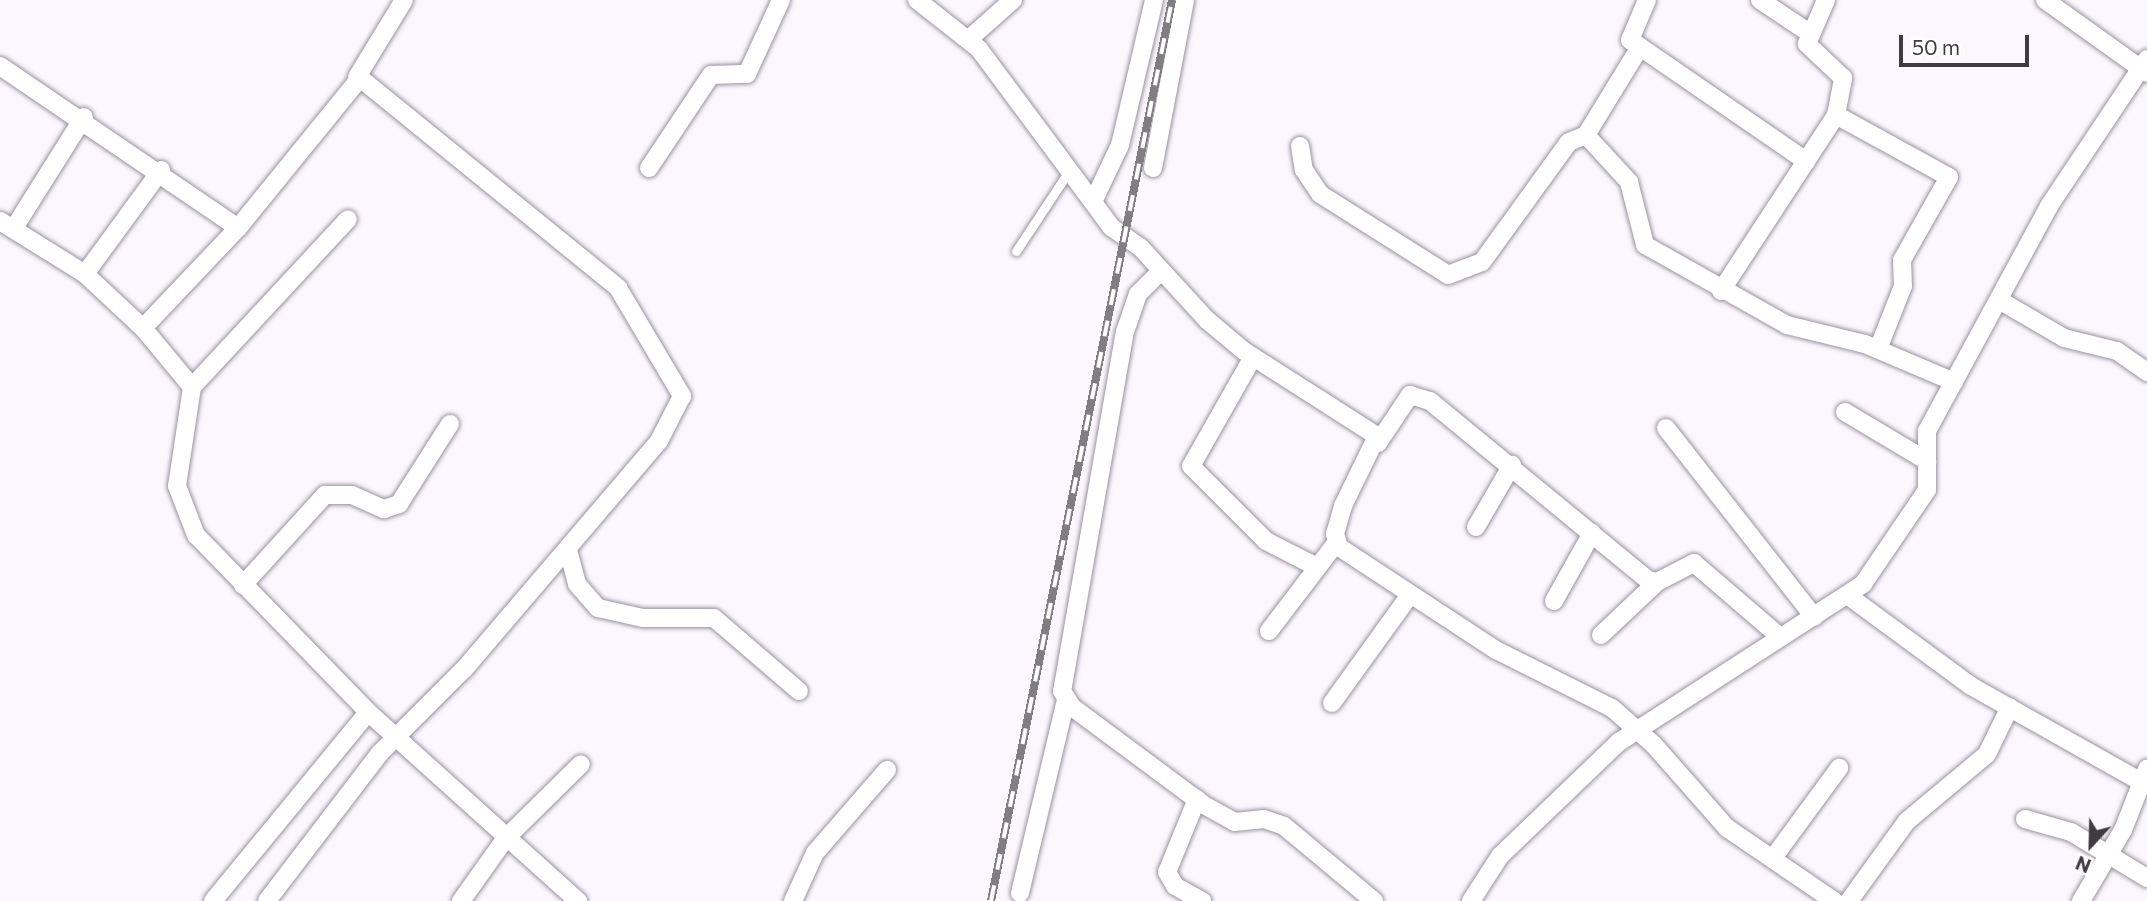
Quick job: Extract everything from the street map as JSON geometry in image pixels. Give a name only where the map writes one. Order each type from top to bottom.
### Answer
[{"type":"street","points":[[143,328],[238,228],[356,78],[404,0]]},
{"type":"street","points":[[649,168],[711,75],[747,74],[781,0]]},
{"type":"street","points":[[917,0],[969,39],[1071,169],[1093,202],[1161,271],[1254,357],[1335,404],[1378,443]]},
{"type":"street","points":[[969,39],[1013,0]]},
{"type":"street","points":[[1093,202],[1120,145],[1154,0]]},
{"type":"street","points":[[1153,168],[1185,0]]},
{"type":"street","points":[[1760,0],[1808,32]]},
{"type":"street","points":[[1721,291],[1836,115],[1843,78],[1809,50],[1808,32],[1826,0]]},
{"type":"street","points":[[1471,901],[1500,856],[1539,816],[1640,730],[1780,637],[1850,597],[1927,490],[1925,439],[1954,382],[2071,167],[2145,66],[2045,0]]},
{"type":"street","points":[[1642,1],[1628,36],[1805,161]]},
{"type":"street","points":[[1300,146],[1304,170],[1320,194],[1448,275],[1482,262],[1569,142],[1587,135],[1640,47]]},
{"type":"street","points":[[2,72],[84,117],[238,228]]},
{"type":"street","points":[[267,901],[396,736],[568,550],[669,429],[683,402],[681,390],[642,339],[618,288],[356,78]]},
{"type":"street","points":[[1836,115],[1948,177],[1902,260],[1903,286],[1878,349]]},
{"type":"street","points":[[84,117],[7,225],[85,274],[143,328],[192,387]]},
{"type":"street","points":[[1587,135],[1629,182],[1645,245],[1721,291],[1787,325],[1878,349],[1954,382]]},
{"type":"street","points":[[85,274],[161,170]]},
{"type":"street","points":[[348,219],[192,387],[178,499],[197,535],[368,712],[578,901]]},
{"type":"street","points":[[1020,892],[1066,701],[1063,682],[1125,331],[1138,294],[1161,271]]},
{"type":"street","points":[[1999,300],[2064,338],[2117,351],[2147,372]]},
{"type":"street","points":[[1254,357],[1191,466],[1266,541],[1317,567]]},
{"type":"street","points":[[1269,631],[1336,543],[1343,506],[1378,443],[1415,395],[1512,465],[1592,533],[1657,582]]},
{"type":"street","points":[[1845,412],[1927,460]]},
{"type":"street","points":[[243,585],[325,495],[352,495],[384,509],[399,504],[450,424]]},
{"type":"street","points":[[1666,428],[1814,617]]},
{"type":"street","points":[[1476,527],[1512,465]]},
{"type":"street","points":[[1554,601],[1592,533]]},
{"type":"street","points":[[1336,543],[1410,595],[1510,658],[1598,699],[1640,730],[1716,819],[1834,901]]},
{"type":"street","points":[[568,550],[577,584],[598,608],[643,618],[714,618],[799,691]]},
{"type":"street","points":[[1601,635],[1657,582],[1694,563],[1780,637]]},
{"type":"street","points":[[1332,703],[1410,595]]},
{"type":"street","points":[[1850,597],[1947,670],[2010,707],[2145,778],[2109,855],[2081,901]]},
{"type":"street","points":[[1066,701],[1197,799],[1235,822],[1264,819],[1284,826],[1374,901]]},
{"type":"street","points":[[1849,901],[1907,821],[1987,754],[2010,707]]},
{"type":"street","points":[[213,901],[368,712]]},
{"type":"street","points":[[461,901],[506,838],[581,764]]},
{"type":"street","points":[[1773,858],[1839,768]]},
{"type":"street","points":[[793,901],[815,853],[887,770]]},
{"type":"street","points":[[1197,799],[1167,872],[1174,886],[1202,901]]},
{"type":"street","points":[[2025,818],[2063,829],[2147,878]]},
{"type":"lane","points":[[1016,251],[1071,169]]},
{"type":"railway","points":[[991,901],[1172,0]]}]
